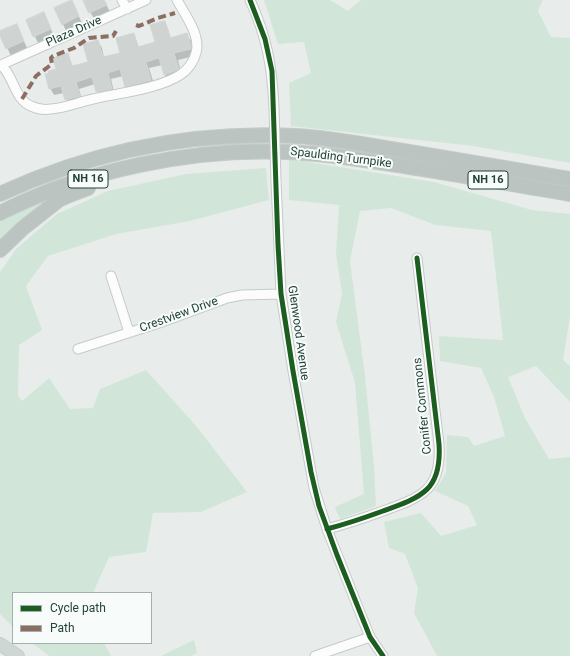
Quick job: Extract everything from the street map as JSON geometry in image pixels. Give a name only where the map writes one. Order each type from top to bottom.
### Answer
[{"type":"highway","name":"Spaulding Turnpike","points":[[0,194],[67,167],[138,148],[186,140],[260,135],[297,136],[346,141],[570,179]]},
{"type":"highway","name":"Spaulding Turnpike","points":[[0,213],[28,199],[66,185],[121,170],[179,158],[236,152],[307,153],[398,165],[570,194]]},
{"type":"highway","points":[[0,250],[23,228],[60,199],[106,182],[162,167],[179,158]]},
{"type":"main road","points":[[0,644],[18,656]]},
{"type":"street","points":[[122,0],[127,9]]},
{"type":"street","name":"Plaza Drive","points":[[146,0],[1,64],[10,74],[24,102],[30,106],[46,110],[54,109],[140,89],[172,79],[184,72],[193,61],[197,47],[194,33],[177,0]]},
{"type":"street","name":"Glenwood Avenue","points":[[250,0],[261,26],[272,71],[281,294],[294,379],[314,488],[327,530],[370,637],[383,656]]},
{"type":"street","name":"Conifer Commons","points":[[327,530],[413,500],[426,492],[437,472],[439,456],[438,444],[417,258]]},
{"type":"street","points":[[111,276],[129,332]]},
{"type":"street","name":"Crestview Drive","points":[[78,348],[190,312],[227,298],[242,295],[281,294]]},
{"type":"street","points":[[315,656],[370,637]]},
{"type":"green space","points":[[264,0],[330,0],[348,11],[361,0],[543,0],[538,11],[551,37],[570,38],[570,163],[473,146],[291,126],[289,83],[311,73],[304,42],[278,44]]},
{"type":"green space","points":[[289,159],[434,182],[532,210],[570,214],[570,316],[563,360],[570,366],[570,402],[536,366],[508,377],[525,418],[549,459],[570,457],[570,656],[437,656],[414,613],[418,588],[405,554],[389,548],[384,522],[421,513],[441,536],[477,525],[468,506],[435,491],[446,473],[447,435],[468,437],[474,446],[505,436],[494,397],[481,368],[440,361],[439,336],[503,340],[491,231],[435,225],[391,208],[360,211],[350,261],[365,376],[374,466],[376,506],[340,519],[335,507],[364,494],[355,383],[336,322],[342,294],[336,254],[339,205],[289,200]]},
{"type":"green space","points":[[266,168],[269,200],[190,221],[116,234],[48,256],[26,286],[42,330],[19,345],[18,396],[22,401],[49,378],[70,409],[93,408],[100,389],[146,370],[197,427],[247,492],[201,512],[153,513],[146,552],[109,557],[93,592],[12,592],[12,626],[0,614],[0,272],[17,248],[57,214],[108,191],[186,174]]},
{"type":"green space","points":[[65,189],[0,242],[0,217]]},
{"type":"green space","points":[[194,640],[197,653],[190,656],[161,656]]},
{"type":"green space","points":[[33,644],[105,644],[111,656],[49,656]]},
{"type":"building","points":[[72,0],[79,16],[62,25],[54,8]]},
{"type":"building","points":[[83,0],[104,0],[107,5],[89,13]]},
{"type":"building","points":[[44,12],[51,29],[33,37],[26,20]]},
{"type":"building","points":[[165,21],[170,38],[187,33],[191,46],[191,49],[174,53],[179,69],[164,75],[159,58],[146,62],[151,80],[125,87],[120,69],[108,73],[112,89],[96,92],[92,77],[76,82],[80,96],[65,100],[61,86],[49,89],[45,74],[49,73],[48,71],[56,69],[53,58],[68,53],[72,66],[88,62],[83,44],[98,40],[103,57],[120,53],[116,38],[134,33],[138,47],[155,42],[150,25]]},
{"type":"building","points":[[17,24],[24,41],[6,49],[0,36],[0,31]]},
{"type":"marked path","points":[[136,25],[139,26],[175,13]]},
{"type":"marked path","points":[[22,99],[36,76],[52,64],[51,58],[53,56],[74,48],[89,38],[113,36],[116,31]]},
{"type":"cycle path","points":[[250,0],[265,39],[272,71],[281,294],[311,472],[319,506],[337,555],[370,637],[383,656]]},
{"type":"cycle path","points":[[327,529],[397,506],[419,496],[427,490],[433,482],[437,472],[439,444],[417,258]]}]
